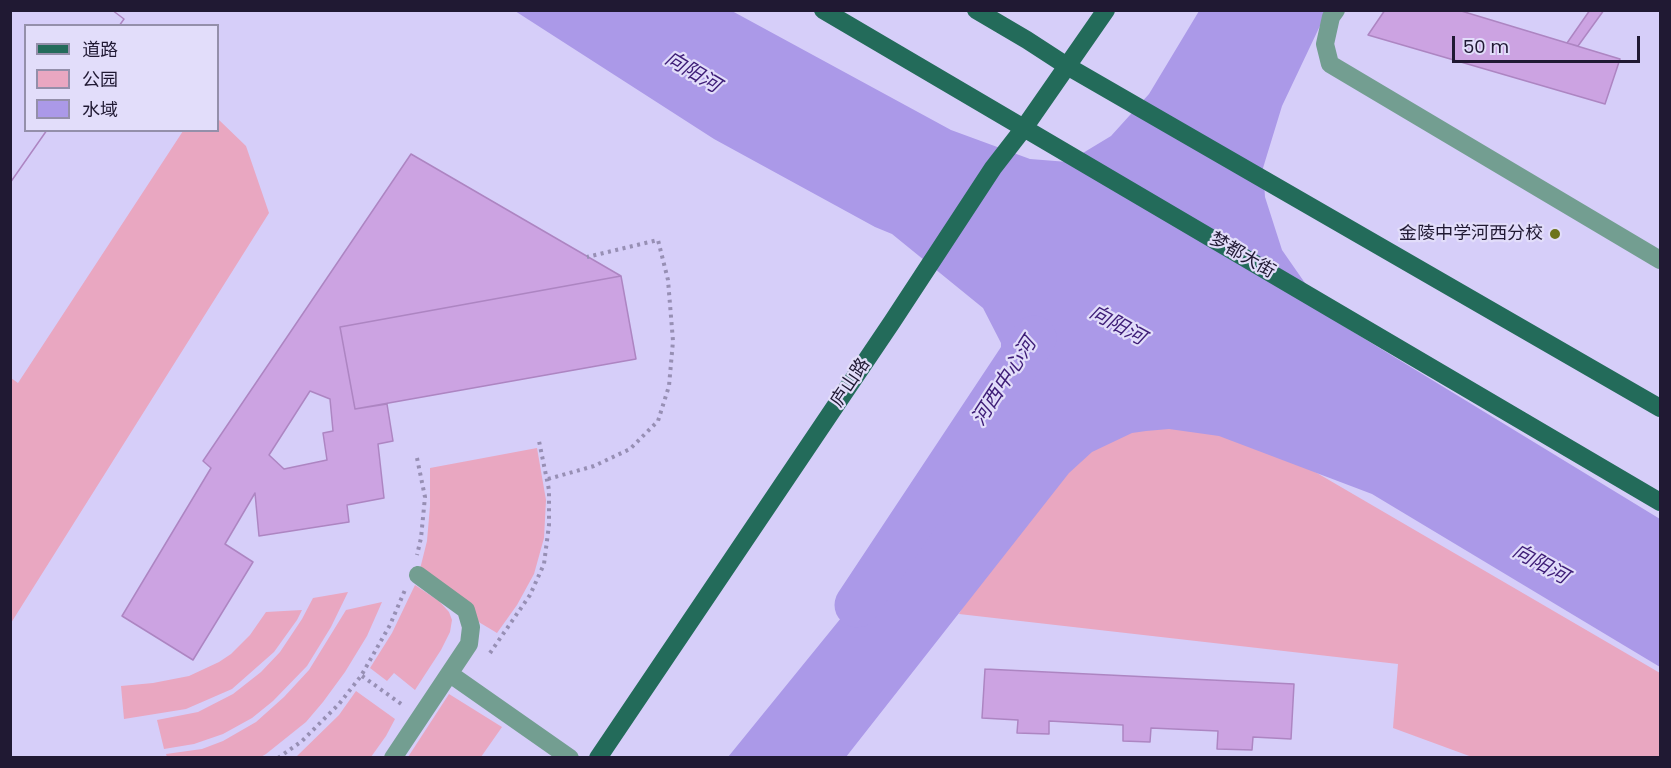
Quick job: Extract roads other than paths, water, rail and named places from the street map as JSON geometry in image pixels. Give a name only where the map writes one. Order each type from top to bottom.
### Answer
[{"type":"main road","name":"梦都大街","points":[[823,10],[1660,502]]},
{"type":"main road","points":[[976,10],[1067,66],[1660,408]]},
{"type":"main road","name":"庐山路","points":[[598,758],[993,168],[1024,128],[1106,10]]},
{"type":"street","points":[[1336,10],[1331,17],[1324,44],[1330,63],[1660,260]]},
{"type":"street","points":[[393,758],[469,644],[471,627],[466,610],[413,575]]},
{"type":"street","points":[[450,674],[570,758]]},
{"type":"water","name":"向阳河","points":[[515,11],[732,11],[951,130],[1030,159],[1068,162],[1111,136],[1149,94],[1199,11],[1327,11],[1282,106],[1263,168],[1265,197],[1282,250],[1321,306],[1337,322],[1660,519],[1660,667],[1372,494],[1219,436],[1169,429],[1146,431],[1132,433],[1092,452],[1069,473],[846,757],[728,757],[976,452],[1001,399],[1001,343],[983,308],[892,234],[875,227],[714,139]]},
{"type":"waterway","name":"河西中心河","points":[[857,605],[1034,338]]},
{"type":"place","name":"金陵中学河西分校","points":[[1555,234]]}]
